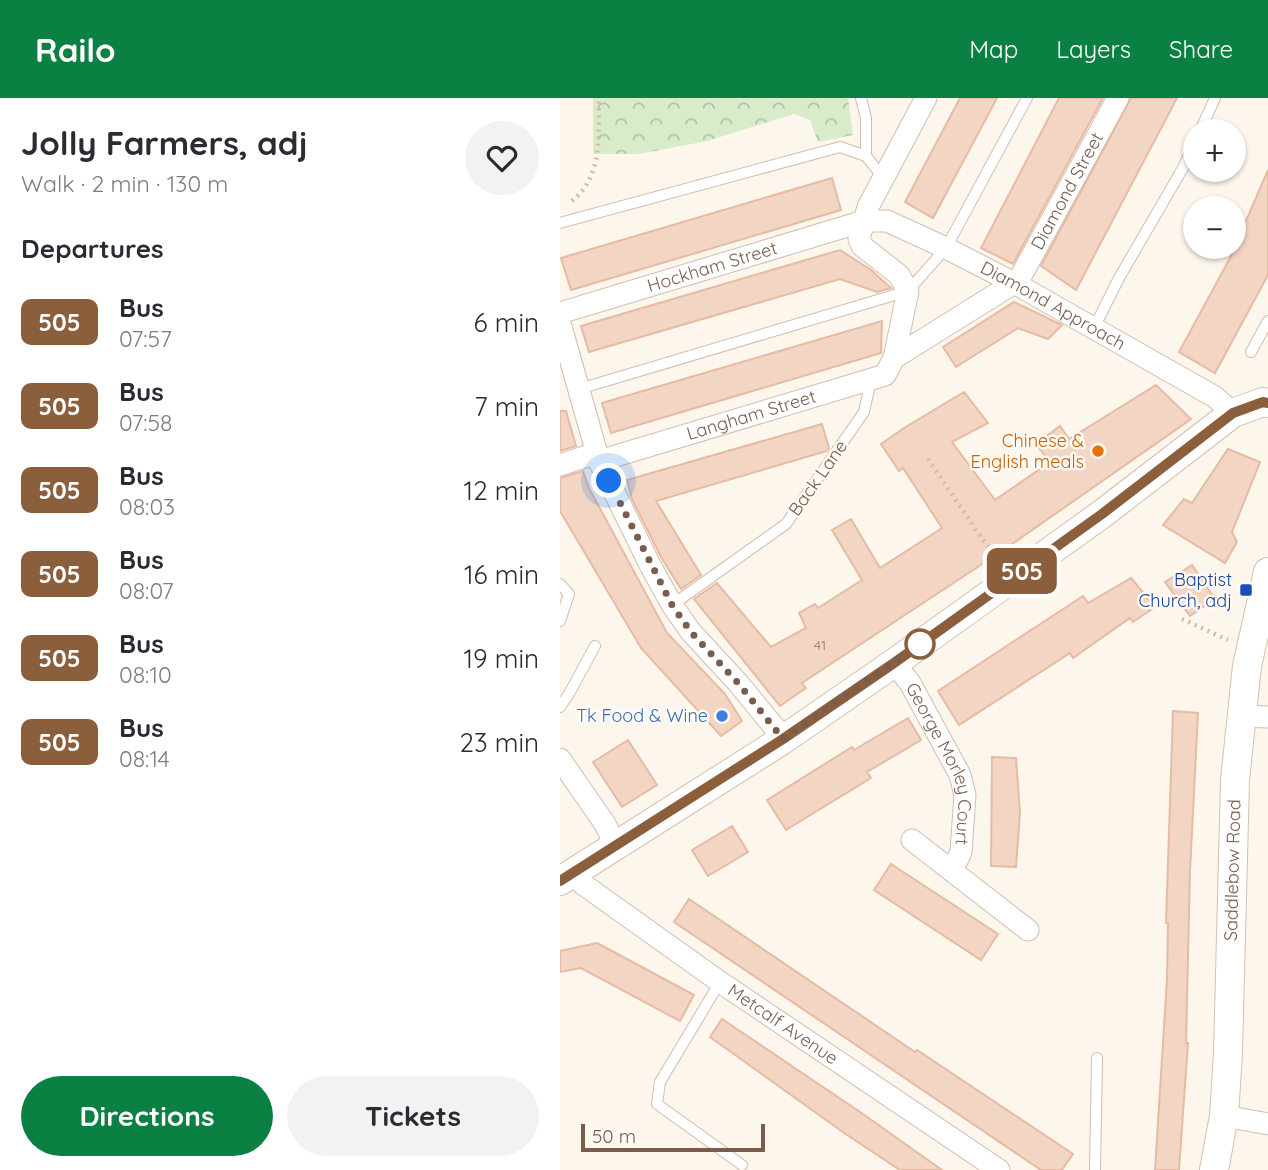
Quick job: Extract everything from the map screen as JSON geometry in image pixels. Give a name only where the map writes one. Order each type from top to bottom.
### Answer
[{"type":"street","points":[[894,358],[908,291],[900,275],[862,246],[859,239],[868,207],[926,98]]},
{"type":"street","name":"Diamond Street","points":[[1014,283],[1021,276],[1118,98]]},
{"type":"street","name":"Diamond Approach","points":[[864,221],[887,221],[1014,283],[1215,397],[1233,413]]},
{"type":"street","name":"Hockham Street","points":[[560,313],[864,221]]},
{"type":"street","name":"Langham Street","points":[[560,465],[598,457],[885,375],[894,358],[1014,283]]},
{"type":"street","points":[[560,323],[598,457],[672,605],[691,632],[739,684],[783,739]]},
{"type":"street","points":[[566,877],[783,739],[894,663],[1102,514],[1233,413],[1263,402],[1268,403]]},
{"type":"street","name":"Saddlebow Road","points":[[1214,1170],[1223,1116],[1228,1053],[1233,807],[1254,717],[1247,666],[1268,572]]},
{"type":"street","name":"George Morley Court","points":[[894,663],[910,683],[960,775],[965,795],[961,852],[952,872]]},
{"type":"street","points":[[560,759],[606,824],[616,846]]},
{"type":"street","name":"George Morley Court","points":[[912,840],[1028,930]]},
{"type":"street","name":"Metcalf Avenue","points":[[566,877],[584,886],[720,982],[999,1170]]},
{"type":"street","points":[[1223,1116],[1268,1124]]},
{"type":"lane","points":[[861,98],[866,118],[866,156]]},
{"type":"lane","points":[[579,389],[908,291],[946,248],[1027,98]]},
{"type":"lane","points":[[1205,119],[1215,98]]},
{"type":"lane","points":[[560,223],[840,147],[866,156],[884,179]]},
{"type":"lane","points":[[1094,328],[1119,278],[1183,170]]},
{"type":"lane","points":[[1251,352],[1268,321]]},
{"type":"lane","name":"Back Lane","points":[[672,605],[786,524],[864,412],[871,380]]},
{"type":"lane","points":[[560,584],[569,594],[560,621]]},
{"type":"lane","points":[[560,707],[595,646]]},
{"type":"lane","points":[[720,982],[660,1082],[657,1104],[742,1165]]},
{"type":"lane","points":[[1094,1170],[1097,1058]]},
{"type":"path","points":[[567,204],[582,192],[598,160],[599,98]]},
{"type":"path","points":[[928,459],[999,562]]},
{"type":"path","points":[[1182,619],[1238,645]]},
{"type":"green space","points":[[593,98],[848,98],[853,135],[818,142],[810,120],[794,114],[707,141],[639,154],[593,154]]},
{"type":"building","points":[[960,98],[997,98],[933,218],[905,202]]},
{"type":"building","points":[[1059,98],[1103,98],[1013,264],[981,248]]},
{"type":"building","points":[[1131,98],[1177,98],[1076,290],[1041,266]]},
{"type":"building","points":[[1268,170],[1268,275],[1215,373],[1179,352],[1229,259],[1246,259],[1246,221]]},
{"type":"building","points":[[832,178],[841,210],[571,290],[561,258]]},
{"type":"building","points":[[840,250],[871,270],[891,288],[877,292],[840,279],[589,352],[581,326]]},
{"type":"building","points":[[1014,302],[1062,325],[1048,339],[1018,328],[956,367],[943,347]]},
{"type":"building","points":[[882,321],[881,353],[611,433],[602,403]]},
{"type":"building","points":[[1156,385],[1191,419],[1005,549],[802,683],[806,688],[780,706],[694,599],[717,583],[771,647],[806,628],[799,613],[815,604],[818,608],[862,580],[832,530],[851,519],[880,568],[942,528],[903,468],[899,471],[881,444],[904,428],[964,392],[988,423],[952,442],[995,500],[1050,462],[1036,444],[1060,426],[1069,439]]},
{"type":"building","points":[[560,411],[566,411],[576,446],[560,451]]},
{"type":"building","points":[[822,424],[829,448],[827,451],[656,501],[701,575],[681,589],[661,557],[632,499],[627,480]]},
{"type":"building","points":[[1228,449],[1260,462],[1232,532],[1237,542],[1225,563],[1163,525],[1184,499],[1192,503]]},
{"type":"building","points":[[583,471],[589,488],[667,633],[725,694],[742,721],[721,736],[641,648],[560,511],[560,478]]},
{"type":"building","points":[[1192,565],[1215,599],[1190,616],[1165,582]]},
{"type":"building","points":[[1131,578],[1155,607],[1133,622],[1130,618],[1073,658],[1070,653],[959,725],[938,691],[1083,596],[1088,603]]},
{"type":"building","points":[[1173,711],[1198,713],[1190,871],[1188,1043],[1179,1170],[1155,1170],[1167,979],[1166,923]]},
{"type":"building","points":[[908,718],[921,740],[867,772],[871,778],[786,830],[767,800],[852,747],[854,750]]},
{"type":"building","points":[[628,740],[657,785],[622,807],[593,762]]},
{"type":"building","points":[[992,757],[1016,758],[1020,813],[1016,867],[991,866]]},
{"type":"building","points":[[732,826],[748,852],[708,876],[692,850]]},
{"type":"building","points":[[891,864],[998,934],[981,960],[874,890]]},
{"type":"building","points":[[689,899],[915,1052],[917,1050],[1073,1154],[1062,1170],[1041,1170],[674,922]]},
{"type":"building","points":[[597,943],[694,995],[680,1021],[581,968],[560,972],[560,951]]},
{"type":"building","points":[[722,1019],[942,1170],[900,1170],[847,1135],[710,1037]]},
{"type":"bus line","name":"505","points":[[560,881],[783,739],[894,663],[1102,514],[1233,413],[1263,402],[1268,403]]},
{"type":"place","name":"Chinese & English meals","points":[[1098,451]]},
{"type":"place","name":"Baptist Church, adj","points":[[1246,590]]},
{"type":"place","name":"Tk Food & Wine","points":[[722,716]]},
{"type":"route","points":[[609,481],[672,605],[691,632],[739,684],[783,739],[920,644]]}]
